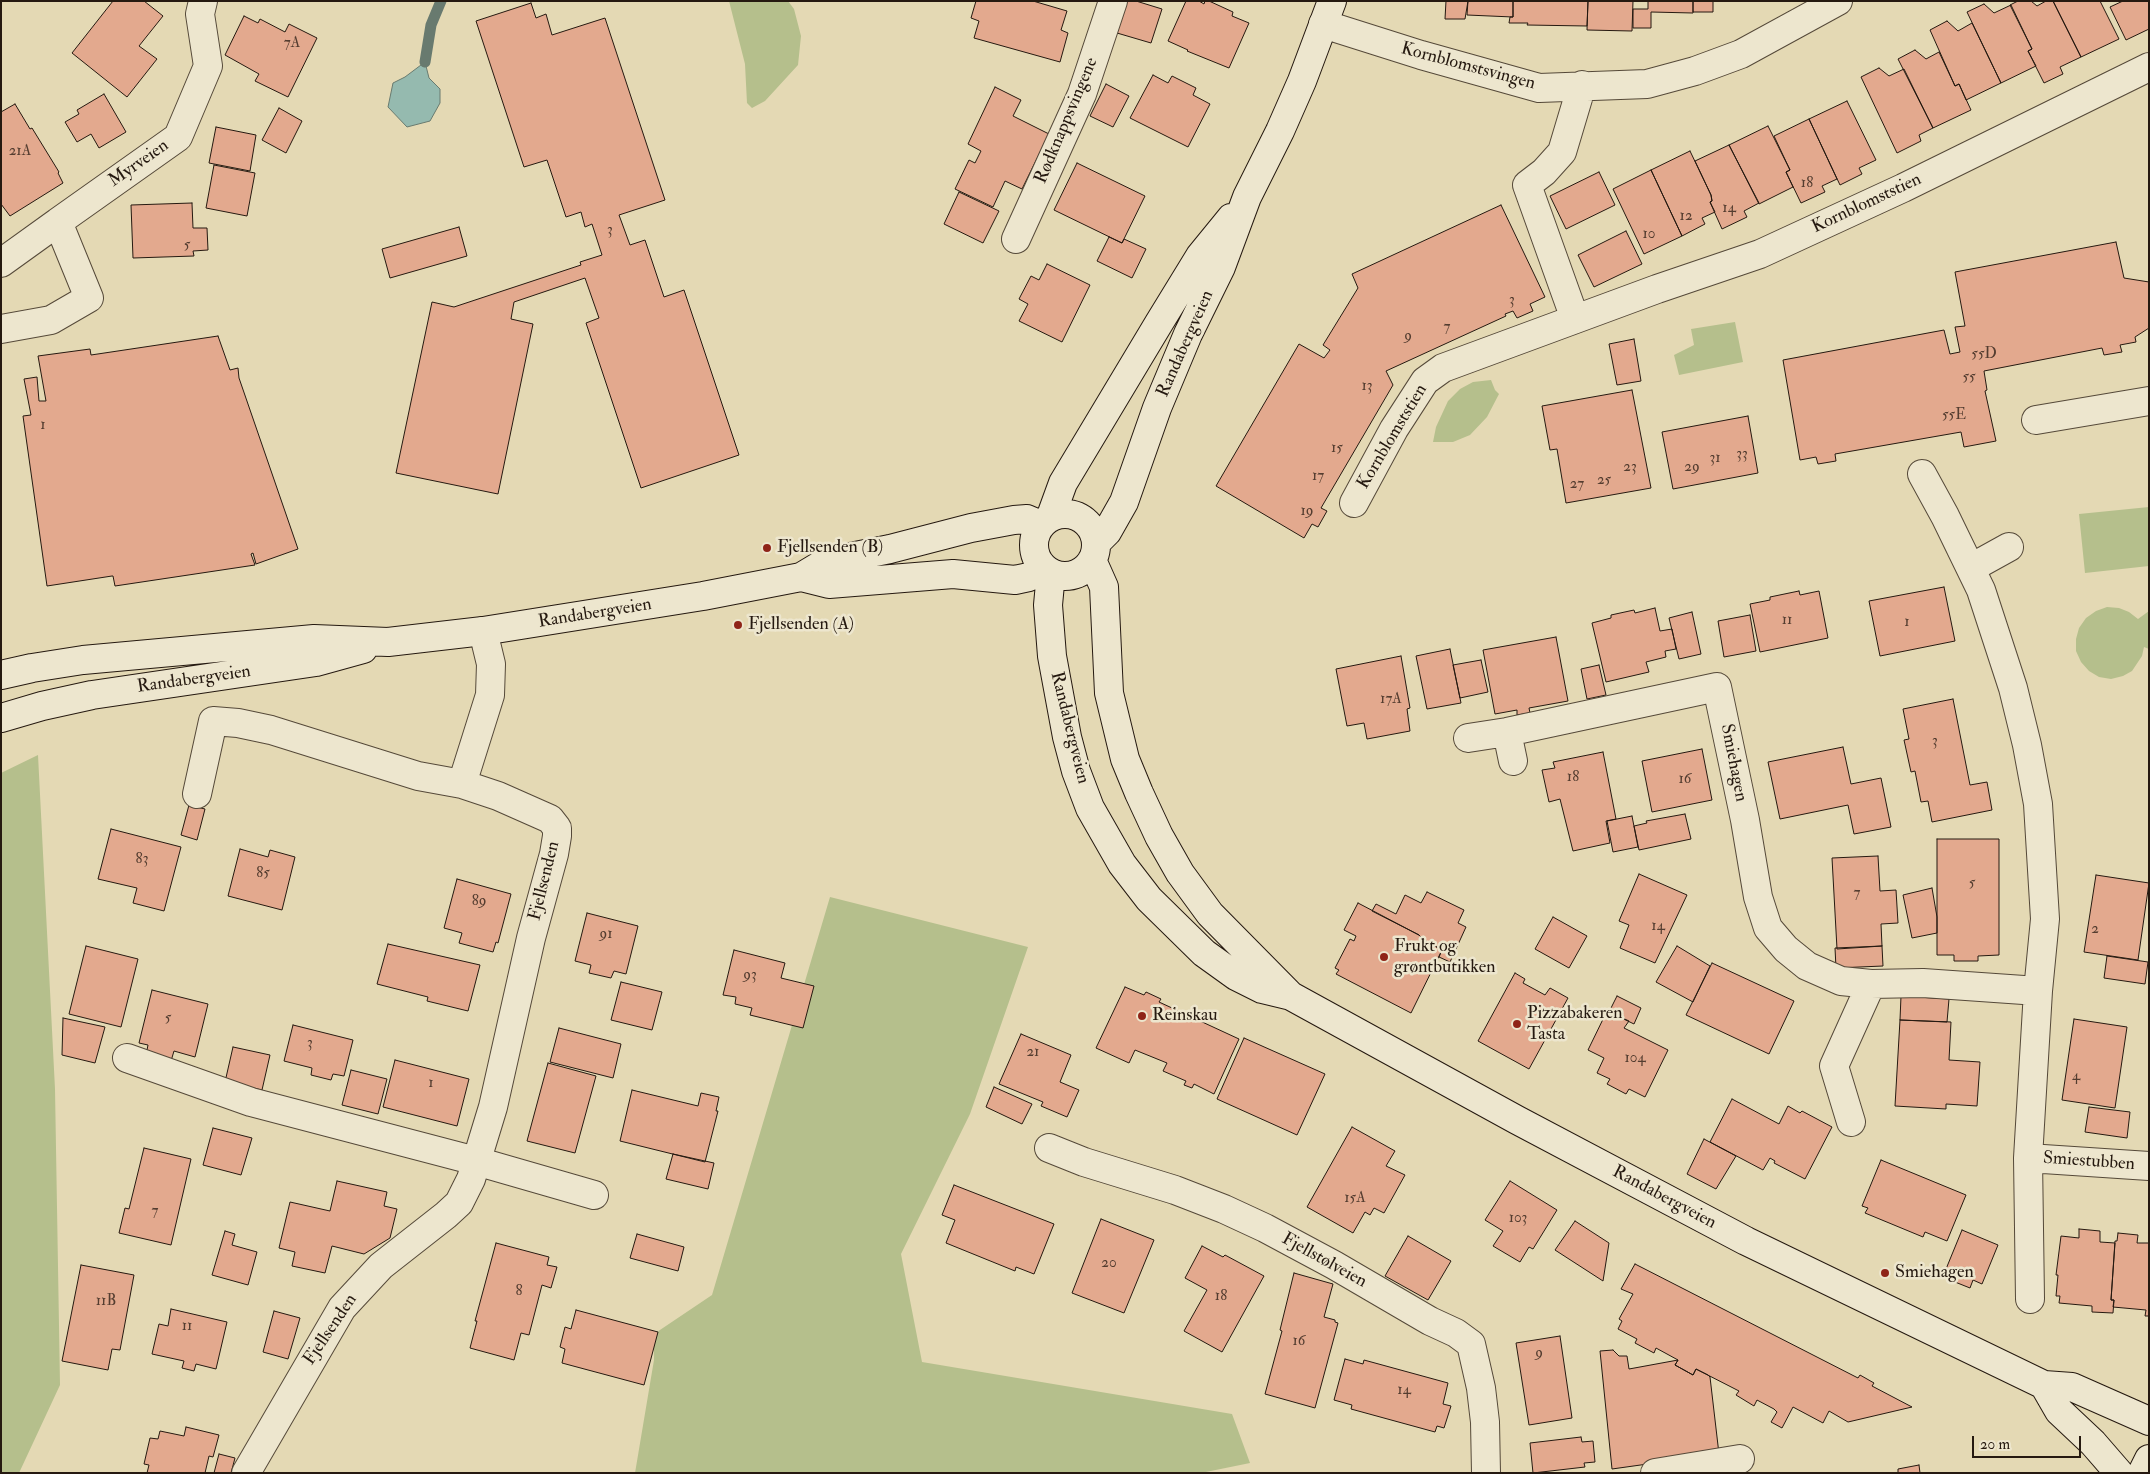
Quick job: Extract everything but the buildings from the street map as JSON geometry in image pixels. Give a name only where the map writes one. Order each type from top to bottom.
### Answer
[{"type":"street","name":"Myrveien","points":[[1,263],[178,137],[208,66],[200,14],[203,1]]},
{"type":"street","name":"Rødknappsvingene","points":[[1016,239],[1082,94],[1113,1]]},
{"type":"street","name":"Kornblomstsvingen","points":[[1327,9],[1420,55],[1539,88],[1647,84],[1695,71],[1741,54],[1806,9],[1838,1]]},
{"type":"street","name":"Randabergveien","points":[[1292,996],[1231,936],[1200,900],[1176,866],[1139,793],[1125,758],[1109,693],[1104,587],[1094,552],[1124,502],[1157,408],[1188,334],[1221,267],[1247,197],[1280,131],[1302,81],[1327,9]]},
{"type":"street","name":"Kornblomststien","points":[[1354,503],[1394,429],[1425,381],[1443,368],[1458,361],[1760,254],[1903,188],[2149,67]]},
{"type":"street","points":[[1575,319],[1527,185],[1544,172],[1562,152],[1582,85]]},
{"type":"street","name":"Randabergveien","points":[[1,675],[83,660],[314,639],[388,642],[483,632],[703,596],[800,577],[826,562],[890,549],[971,528],[1014,520],[1046,521],[1064,483],[1200,256],[1247,197]]},
{"type":"street","points":[[1,329],[51,320],[89,298],[58,222]]},
{"type":"street","points":[[2036,420],[2149,401]]},
{"type":"street","points":[[1922,474],[1971,568],[1984,600],[2013,688],[2038,804],[2045,920],[2038,991],[2028,1158],[2030,1299]]},
{"type":"street","points":[[1063,514],[1076,516],[1086,522],[1093,532],[1094,552],[1085,570],[1074,575],[1062,576],[1048,571],[1034,551],[1034,537],[1046,521],[1063,514]]},
{"type":"street","points":[[1971,568],[2008,547]]},
{"type":"street","name":"Randabergveien","points":[[800,577],[829,584],[953,574],[1015,580],[1048,571],[1048,626],[1060,705],[1076,771],[1090,808],[1122,864],[1148,899],[1204,953],[1236,976],[1262,989],[1292,996],[1517,1120],[1746,1241],[2044,1386],[2072,1387],[2149,1421]]},
{"type":"street","points":[[197,794],[213,721],[238,722],[271,730],[418,776],[462,784],[490,695],[491,664],[483,632]]},
{"type":"street","name":"Randabergveien","points":[[1,718],[42,706],[92,695],[316,662],[388,642]]},
{"type":"street","name":"Smiehagen","points":[[1468,738],[1507,732],[1717,687],[1745,820],[1758,897],[1768,928],[1786,949],[1807,966],[1841,981],[1872,984],[1923,983],[2038,991]]},
{"type":"street","points":[[1507,732],[1512,761]]},
{"type":"street","name":"Fjellsenden","points":[[246,1473],[342,1308],[381,1266],[425,1232],[458,1203],[471,1179],[493,1107],[531,938],[554,854],[557,828],[550,819],[498,796],[462,784]]},
{"type":"street","points":[[1851,1122],[1834,1066],[1872,984]]},
{"type":"street","points":[[127,1058],[251,1102],[476,1161],[594,1195]]},
{"type":"street","name":"Fjellstølveien","points":[[1049,1148],[1084,1162],[1175,1190],[1224,1209],[1265,1228],[1456,1333],[1471,1344],[1481,1388],[1485,1422],[1486,1473]]},
{"type":"street","name":"Smiestubben","points":[[2028,1158],[2149,1166]]},
{"type":"street","points":[[2044,1386],[2060,1411],[2093,1442],[2119,1473]]},
{"type":"street","points":[[1655,1473],[1740,1459]]},
{"type":"street","points":[[2142,1473],[2149,1459]]},
{"type":"green space","points":[[729,1],[788,1],[794,9],[801,36],[798,65],[765,101],[752,108],[747,103],[745,64]]},
{"type":"green space","points":[[1735,322],[1743,362],[1679,375],[1674,355],[1694,345],[1691,329]]},
{"type":"green space","points":[[1491,380],[1499,394],[1487,417],[1470,435],[1453,442],[1433,442],[1436,427],[1448,401],[1460,389],[1473,382]]},
{"type":"green space","points":[[2149,507],[2149,566],[2085,573],[2079,514]]},
{"type":"green space","points":[[2107,607],[2119,608],[2129,612],[2138,619],[2149,611],[2149,649],[2144,647],[2142,656],[2132,671],[2111,679],[2099,677],[2089,671],[2081,662],[2076,651],[2076,639],[2079,628],[2086,618],[2096,611]]},
{"type":"green space","points":[[38,755],[55,1089],[60,1385],[19,1473],[1,1473],[1,773]]},
{"type":"green space","points":[[830,897],[1028,947],[970,1114],[901,1254],[922,1362],[1232,1414],[1250,1463],[1201,1473],[635,1473],[654,1360],[654,1334],[712,1295]]},
{"type":"water","points":[[425,62],[429,78],[440,89],[440,103],[430,121],[407,127],[388,107],[393,83],[405,77]]},
{"type":"waterway","points":[[425,62],[431,25],[441,1]]},
{"type":"place","name":"Fjellsenden (B)","points":[[767,548]]},
{"type":"place","name":"Fjellsenden (A)","points":[[738,625]]},
{"type":"place","name":"Frukt og grøntbutikken","points":[[1384,957]]},
{"type":"place","name":"Reinskau","points":[[1142,1016]]},
{"type":"place","name":"Pizzabakeren Tasta","points":[[1517,1024]]},
{"type":"place","name":"Smiehagen","points":[[1885,1273]]}]
